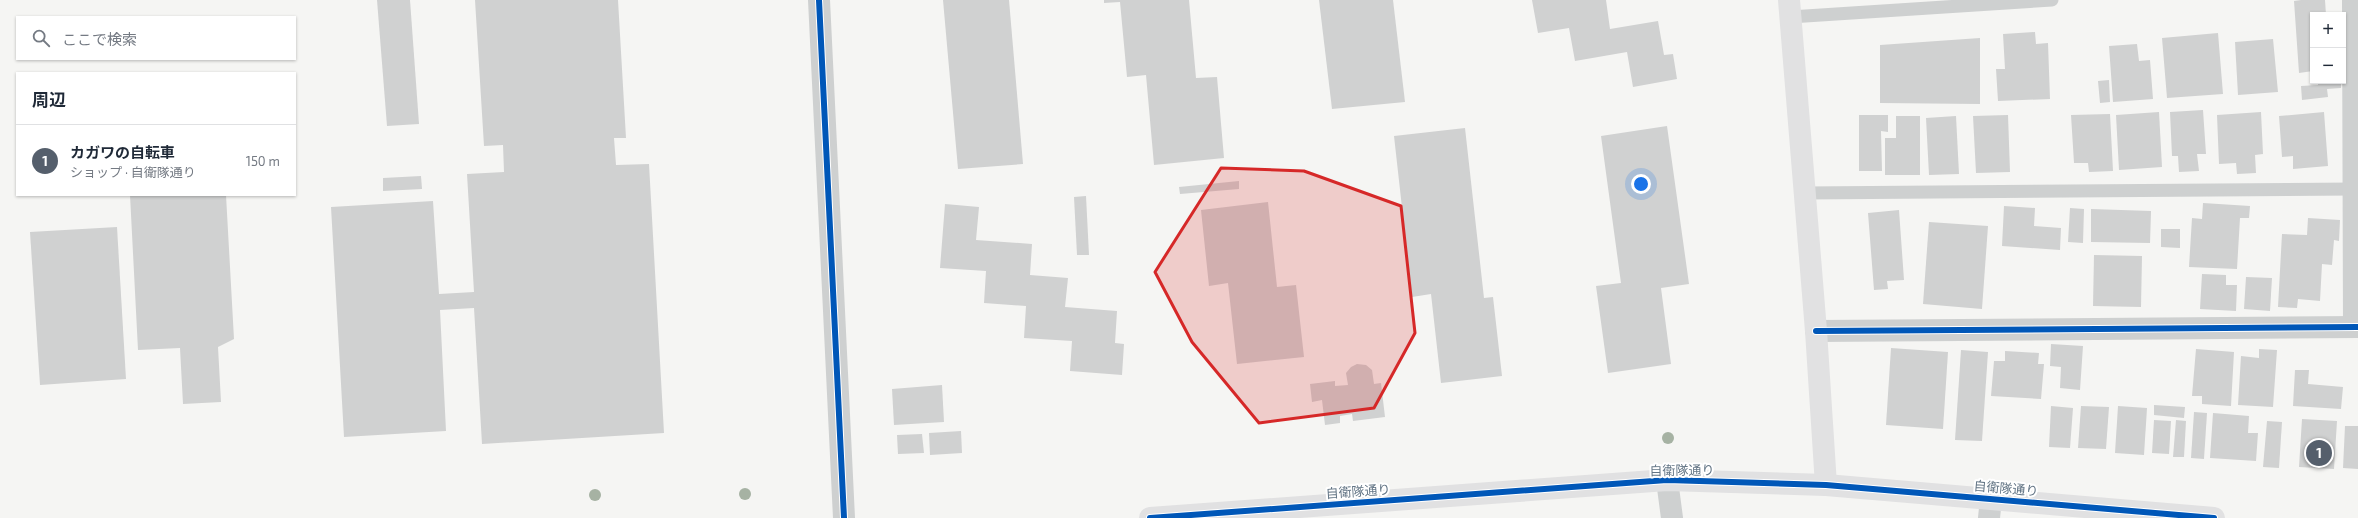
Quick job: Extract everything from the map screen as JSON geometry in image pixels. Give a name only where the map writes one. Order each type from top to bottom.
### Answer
[{"type":"street","points":[[819,0],[844,518]]},
{"type":"street","points":[[1816,332],[2356,327],[2353,0]]},
{"type":"street","points":[[1789,9],[1816,332],[1826,484]]},
{"type":"street","points":[[1667,480],[1672,518]]},
{"type":"street","name":"自衛隊通り","points":[[1150,518],[1667,480],[1826,484],[1990,508],[2214,518]]},
{"type":"lane","points":[[1789,9],[2052,0]]},
{"type":"lane","points":[[1805,193],[2354,189]]},
{"type":"highlighted area","points":[[1221,168],[1304,171],[1401,206],[1415,333],[1374,408],[1259,423],[1192,342],[1155,272]]},
{"type":"building","points":[[377,0],[410,0],[419,124],[387,126]]},
{"type":"building","points":[[475,0],[618,0],[626,138],[614,138],[616,165],[649,164],[664,433],[482,444],[474,308],[440,310],[446,431],[344,437],[331,207],[433,201],[439,294],[474,292],[467,174],[504,172],[503,145],[484,146]]},
{"type":"building","points":[[943,0],[1009,0],[1023,164],[958,169]]},
{"type":"building","points":[[1104,0],[1189,0],[1196,78],[1217,77],[1224,158],[1154,165],[1146,75],[1127,77],[1120,2],[1104,3]]},
{"type":"building","points":[[1319,0],[1393,0],[1405,102],[1332,109]]},
{"type":"building","points":[[1532,0],[1606,0],[1610,29],[1658,21],[1664,55],[1673,54],[1677,79],[1633,87],[1627,52],[1575,61],[1569,28],[1538,33]]},
{"type":"building","points":[[2325,0],[2326,12],[2310,12],[2310,71],[2299,73],[2294,1]]},
{"type":"building","points":[[2035,32],[2036,44],[2048,43],[2050,99],[1998,101],[1996,69],[2005,69],[2003,34]]},
{"type":"building","points":[[2218,33],[2223,94],[2167,98],[2162,38]]},
{"type":"building","points":[[1980,38],[1980,104],[1880,103],[1880,45]]},
{"type":"building","points":[[2273,39],[2278,92],[2238,95],[2235,42]]},
{"type":"building","points":[[2137,44],[2139,61],[2150,60],[2153,99],[2113,102],[2109,46]]},
{"type":"building","points":[[2109,80],[2110,102],[2100,103],[2098,81]]},
{"type":"building","points":[[2341,84],[2341,88],[2327,89],[2328,97],[2302,100],[2301,86]]},
{"type":"building","points":[[2203,110],[2206,154],[2197,154],[2199,171],[2179,172],[2178,156],[2172,156],[2170,112]]},
{"type":"building","points":[[2159,112],[2162,167],[2119,170],[2116,115]]},
{"type":"building","points":[[2261,112],[2263,154],[2255,155],[2256,173],[2237,174],[2236,163],[2219,164],[2217,115]]},
{"type":"building","points":[[2324,112],[2328,166],[2293,169],[2293,156],[2282,157],[2279,116]]},
{"type":"building","points":[[2110,114],[2113,171],[2089,172],[2088,163],[2074,163],[2071,115]]},
{"type":"building","points":[[1859,115],[1888,115],[1888,132],[1881,131],[1882,171],[1859,171]]},
{"type":"building","points":[[2008,115],[2010,172],[1976,173],[1973,116]]},
{"type":"building","points":[[1896,116],[1920,116],[1920,175],[1885,175],[1885,138],[1896,138]]},
{"type":"building","points":[[1956,116],[1959,174],[1929,175],[1926,118]]},
{"type":"building","points":[[1667,126],[1689,284],[1661,288],[1671,364],[1608,373],[1596,286],[1621,283],[1601,136]]},
{"type":"building","points":[[1465,128],[1484,298],[1493,297],[1502,376],[1441,383],[1431,294],[1412,297],[1394,136]]},
{"type":"building","points":[[421,176],[422,189],[383,191],[383,178]]},
{"type":"building","points":[[1239,181],[1239,189],[1180,194],[1179,187]]},
{"type":"building","points":[[130,196],[226,196],[234,339],[218,347],[221,402],[183,404],[180,348],[138,350]]},
{"type":"building","points":[[1086,196],[1089,255],[1077,255],[1074,197]]},
{"type":"building","points":[[1268,202],[1277,287],[1296,285],[1304,357],[1237,364],[1228,283],[1209,286],[1201,210]]},
{"type":"building","points":[[2203,203],[2250,206],[2249,218],[2240,218],[2237,269],[2189,267],[2192,218],[2202,219]]},
{"type":"building","points":[[945,204],[979,207],[976,240],[1032,244],[1030,275],[1068,278],[1065,307],[1117,311],[1115,343],[1124,344],[1122,375],[1070,371],[1072,341],[1024,338],[1026,306],[984,303],[986,271],[940,268]]},
{"type":"building","points":[[2004,206],[2035,208],[2034,226],[2061,228],[2060,250],[2002,246]]},
{"type":"building","points":[[2070,208],[2084,209],[2083,243],[2068,242]]},
{"type":"building","points":[[2091,209],[2151,211],[2150,243],[2091,242]]},
{"type":"building","points":[[1899,210],[1904,280],[1887,281],[1888,289],[1874,290],[1868,213]]},
{"type":"building","points":[[2308,218],[2340,220],[2339,241],[2334,240],[2332,265],[2322,264],[2320,301],[2298,299],[2297,308],[2278,307],[2282,234],[2307,235]]},
{"type":"building","points":[[1929,222],[1988,226],[1982,309],[1923,304]]},
{"type":"building","points":[[117,227],[126,379],[40,385],[30,232]]},
{"type":"building","points":[[2161,229],[2180,229],[2180,248],[2161,247]]},
{"type":"building","points":[[2094,255],[2142,256],[2141,307],[2093,306]]},
{"type":"building","points":[[2202,274],[2226,275],[2226,285],[2237,285],[2236,311],[2200,309]]},
{"type":"building","points":[[2246,277],[2272,278],[2270,311],[2244,309]]},
{"type":"building","points":[[2051,344],[2083,346],[2080,390],[2060,388],[2061,367],[2050,366]]},
{"type":"building","points":[[1891,348],[1948,352],[1943,429],[1886,425]]},
{"type":"building","points":[[2196,349],[2234,352],[2231,406],[2202,404],[2202,396],[2192,396]]},
{"type":"building","points":[[2259,349],[2277,350],[2273,407],[2238,405],[2241,356],[2259,358]]},
{"type":"building","points":[[1961,350],[1988,352],[1982,441],[1955,440]]},
{"type":"building","points":[[2005,351],[2039,353],[2038,364],[2044,364],[2041,399],[1991,396],[1994,361],[2005,361]]},
{"type":"building","points":[[1357,364],[1366,365],[1372,370],[1374,384],[1381,383],[1385,417],[1353,421],[1352,414],[1340,416],[1340,423],[1325,425],[1322,400],[1312,402],[1310,384],[1335,381],[1335,386],[1348,385],[1346,373],[1351,367]]},
{"type":"building","points":[[2295,370],[2309,370],[2308,384],[2343,387],[2341,409],[2293,406]]},
{"type":"building","points":[[942,385],[944,422],[894,425],[892,389]]},
{"type":"building","points":[[2154,405],[2185,407],[2184,418],[2154,415]]},
{"type":"building","points":[[2051,406],[2073,408],[2070,448],[2049,447]]},
{"type":"building","points":[[2081,406],[2109,407],[2106,449],[2078,448]]},
{"type":"building","points":[[2118,406],[2147,408],[2144,455],[2115,453]]},
{"type":"building","points":[[2194,412],[2207,413],[2204,459],[2191,458]]},
{"type":"building","points":[[2213,413],[2249,416],[2248,433],[2258,433],[2256,461],[2210,458]]},
{"type":"building","points":[[2302,419],[2337,421],[2334,469],[2299,467]]},
{"type":"building","points":[[2154,420],[2171,421],[2169,454],[2152,453]]},
{"type":"building","points":[[2176,420],[2186,421],[2184,457],[2173,457]]},
{"type":"building","points":[[2267,421],[2282,422],[2279,468],[2263,467]]},
{"type":"building","points":[[2345,426],[2358,426],[2358,469],[2343,468]]},
{"type":"building","points":[[961,431],[962,453],[930,455],[929,433]]},
{"type":"building","points":[[922,434],[924,453],[898,454],[897,435]]},
{"type":"cycle path","points":[[819,0],[844,518]]},
{"type":"cycle path","points":[[1816,331],[2358,327]]},
{"type":"cycle path","points":[[1150,518],[1667,480],[1826,485],[2214,518]]},
{"type":"place","name":"カガワの自転車","points":[[2319,453]]}]
